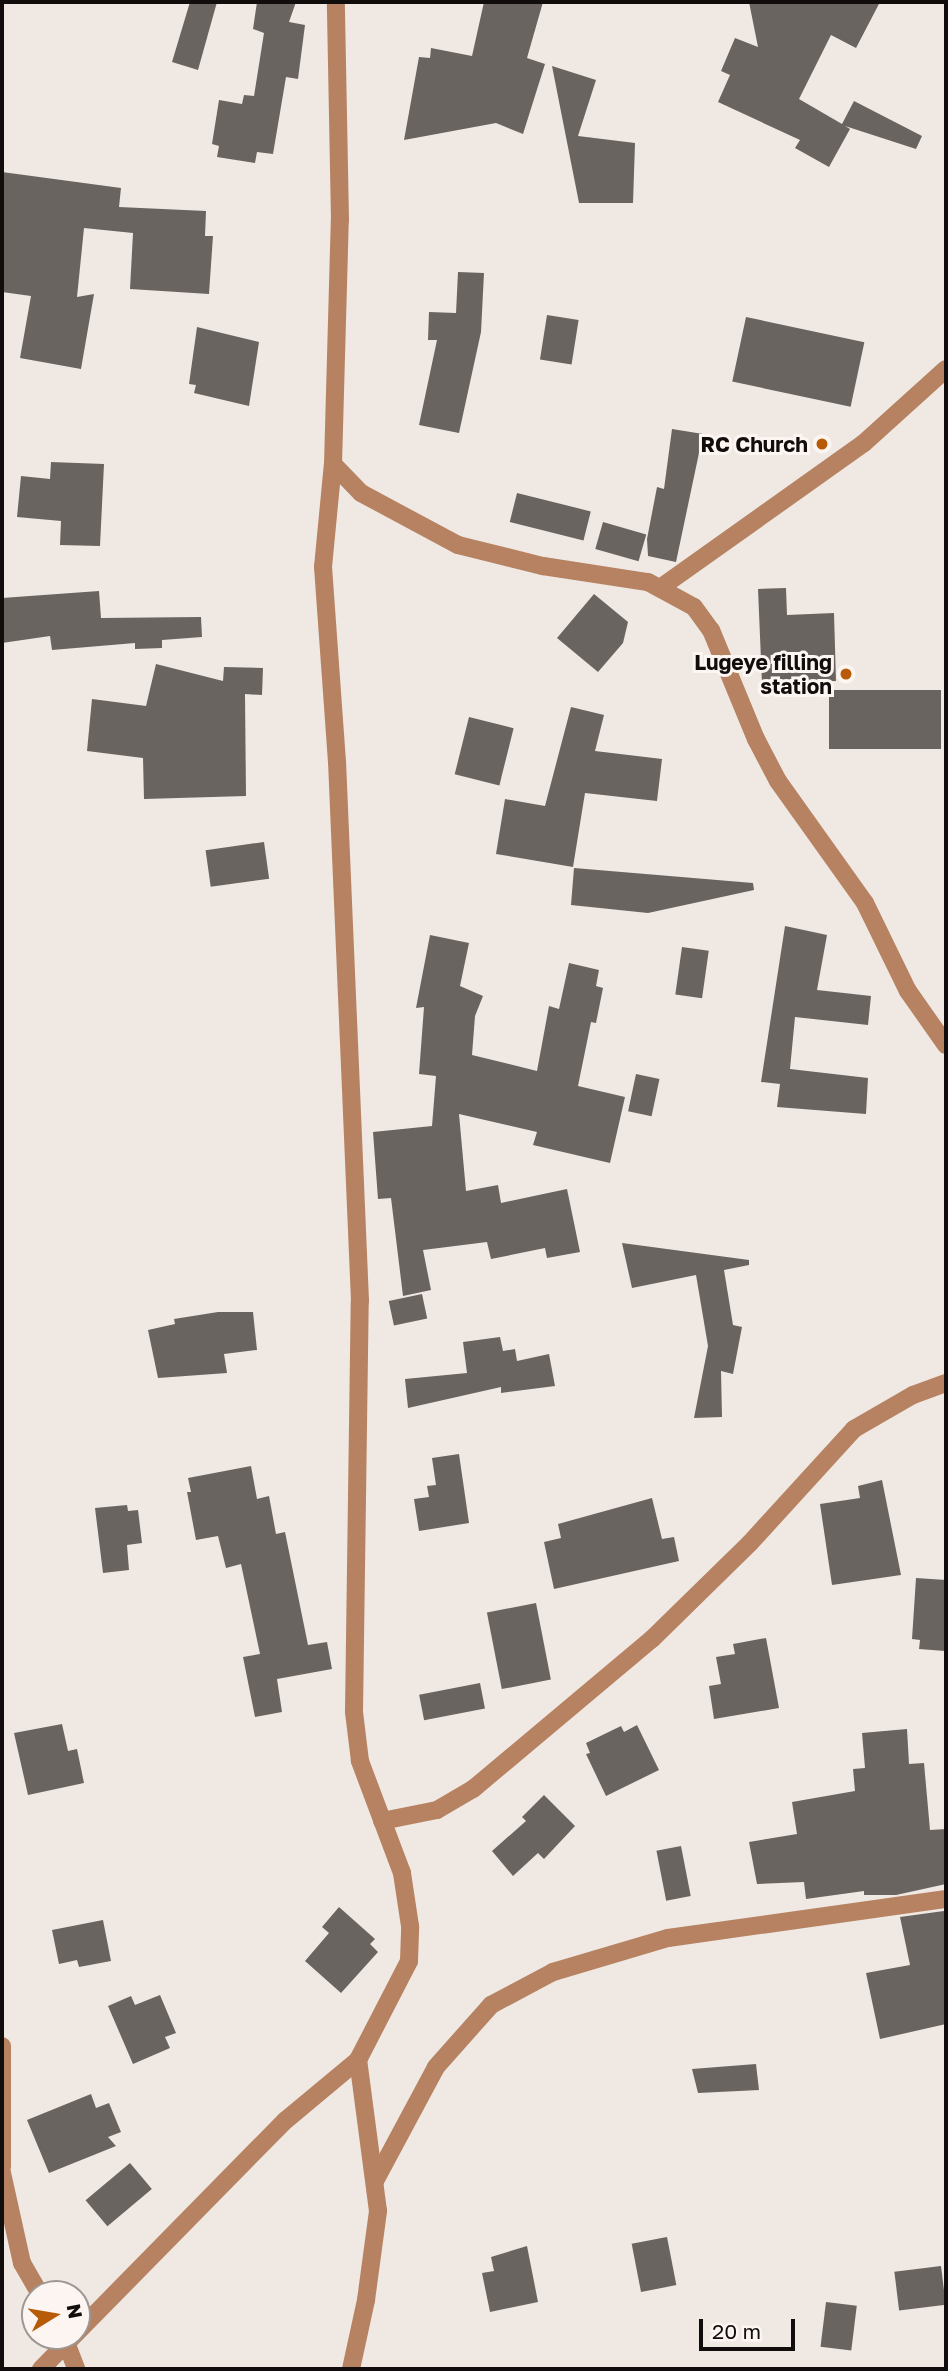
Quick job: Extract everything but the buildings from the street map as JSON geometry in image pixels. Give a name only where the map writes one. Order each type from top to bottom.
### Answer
[{"type":"street","points":[[91,2316],[286,2120],[358,2060],[409,1961],[407,1899],[360,1761],[354,1712],[360,1301],[337,762],[323,567],[333,464],[340,220],[336,2]]},
{"type":"street","points":[[660,588],[864,443],[946,369]]},
{"type":"street","points":[[333,464],[361,493],[458,545],[543,566],[623,576],[660,588],[694,607],[712,630],[756,739],[778,781],[865,903],[908,991],[946,1045]]},
{"type":"street","points":[[382,1821],[437,1810],[474,1789],[660,1631],[750,1543],[854,1429],[913,1395],[946,1383]]},
{"type":"street","points":[[375,2181],[436,2067],[491,2005],[553,1972],[668,1938],[946,1899]]},
{"type":"street","points":[[2,2046],[2,2167]]},
{"type":"street","points":[[351,2369],[366,2300],[379,2211],[358,2060]]},
{"type":"street","points":[[2,2173],[22,2263],[32,2280]]},
{"type":"street","points":[[41,2369],[58,2350]]},
{"type":"street","points":[[69,2350],[76,2369]]},
{"type":"place","name":"RC Church","points":[[822,444]]},
{"type":"place","name":"Lugeye filling station","points":[[846,674]]}]
